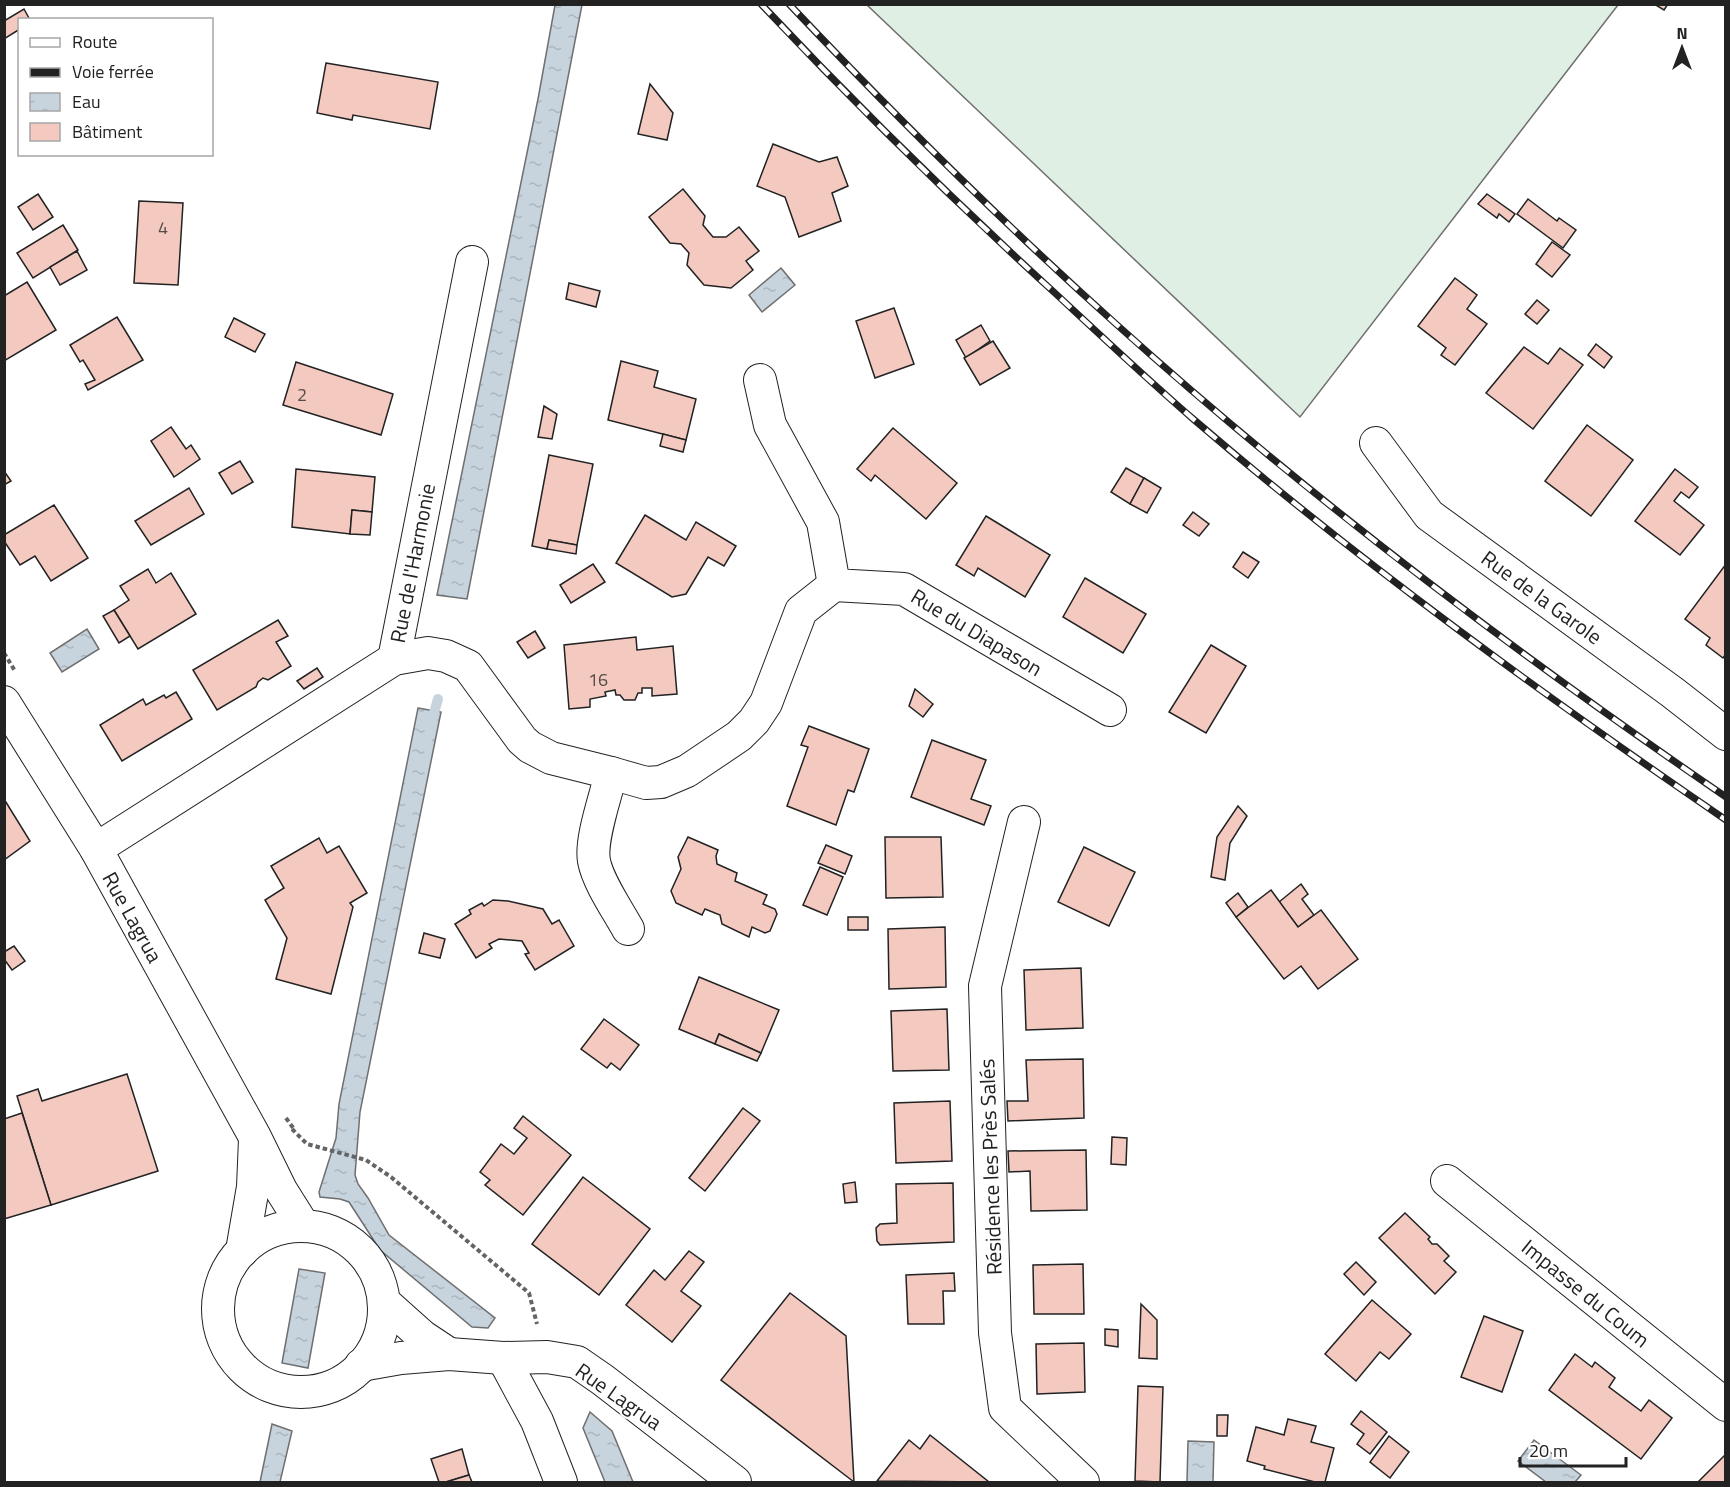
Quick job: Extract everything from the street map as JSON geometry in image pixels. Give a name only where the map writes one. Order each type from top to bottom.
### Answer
[{"type":"street","name":"Rue de l'Harmonie","points":[[96,849],[393,659],[472,262]]},
{"type":"street","points":[[393,659],[428,653],[446,656],[468,666],[522,740],[530,747],[551,758],[646,783],[661,782],[687,771],[739,736],[754,721],[766,703],[801,610],[834,585],[823,522],[770,425],[760,380]]},
{"type":"street","name":"Rue de la Garole","points":[[1376,443],[1429,515],[1672,692],[1725,734]]},
{"type":"street","name":"Rue du Diapason","points":[[834,585],[904,589],[1110,711]]},
{"type":"street","name":"Rue Lagrua","points":[[4,702],[96,849],[255,1137],[281,1190],[303,1226]]},
{"type":"street","points":[[611,773],[595,842],[594,861],[628,929]]},
{"type":"street","name":"Résidence les Près Salés","points":[[1024,822],[985,986],[994,1333],[1005,1408],[1083,1482]]},
{"type":"street","points":[[242,1251],[253,1187],[255,1137]]},
{"type":"street","name":"Impasse du Coum","points":[[1447,1181],[1725,1405]]},
{"type":"street","points":[[303,1226],[339,1235],[363,1254],[380,1282],[384,1302],[381,1332],[375,1348],[350,1378],[314,1392],[277,1390],[261,1384],[234,1361],[221,1336],[217,1306],[224,1275],[242,1251],[255,1239],[280,1228],[303,1226]]},
{"type":"street","name":"Rue Lagrua","points":[[384,1302],[422,1336],[449,1354]]},
{"type":"street","name":"Rue Lagrua","points":[[361,1365],[401,1358],[449,1354],[503,1358],[547,1357],[577,1362],[735,1482]]},
{"type":"street","points":[[503,1358],[537,1421],[561,1482]]},
{"type":"path","points":[[323,1149],[366,1160],[391,1177],[529,1293],[547,1357]]},
{"type":"green space","points":[[867,5],[1618,5],[1300,417]]},
{"type":"water","points":[[555,5],[582,5],[467,599],[437,595],[538,99]]},
{"type":"water","points":[[781,268],[795,285],[762,312],[749,295]]},
{"type":"water","points":[[87,629],[99,649],[62,672],[50,653]]},
{"type":"water","points":[[418,708],[441,712],[360,1112],[355,1175],[358,1184],[389,1235],[495,1318],[488,1328],[472,1327],[380,1250],[349,1202],[320,1197],[319,1192],[336,1138],[339,1104]]},
{"type":"water","points":[[299,1269],[325,1273],[308,1368],[282,1363]]},
{"type":"water","points":[[590,1412],[612,1431],[633,1482],[605,1482],[583,1428]]},
{"type":"water","points":[[272,1424],[292,1431],[280,1482],[260,1482]]},
{"type":"water","points":[[1534,1440],[1581,1475],[1575,1482],[1546,1482],[1518,1461]]},
{"type":"water","points":[[1188,1441],[1214,1442],[1213,1482],[1187,1482]]},
{"type":"building","points":[[1654,4],[1668,4],[1664,10]]},
{"type":"building","points":[[24,9],[29,18],[18,18],[18,30],[4,39],[4,21]]},
{"type":"building","points":[[326,63],[438,82],[430,129],[353,115],[352,120],[317,113]]},
{"type":"building","points":[[650,84],[673,113],[667,140],[638,134]]},
{"type":"building","points":[[773,144],[819,162],[837,157],[848,186],[832,193],[841,221],[799,237],[785,197],[757,186]]},
{"type":"building","points":[[683,189],[705,216],[703,225],[713,237],[726,237],[739,227],[759,251],[746,261],[753,270],[731,288],[704,285],[687,265],[689,253],[681,244],[670,243],[649,217]]},
{"type":"building","points":[[38,194],[53,217],[33,230],[18,207]]},
{"type":"building","points":[[1487,194],[1515,214],[1509,222],[1499,214],[1497,218],[1478,204]]},
{"type":"building","points":[[1528,199],[1557,221],[1559,218],[1576,230],[1563,248],[1517,214]]},
{"type":"building","points":[[139,201],[183,203],[178,285],[134,283]]},
{"type":"building","points":[[63,225],[78,250],[33,278],[17,253]]},
{"type":"building","points":[[1552,242],[1570,255],[1552,277],[1536,264]]},
{"type":"building","points":[[77,251],[87,270],[60,285],[50,267]]},
{"type":"building","points":[[1455,278],[1477,295],[1467,309],[1487,324],[1455,365],[1441,355],[1446,348],[1418,326]]},
{"type":"building","points":[[27,282],[56,330],[4,361],[4,296]]},
{"type":"building","points":[[569,283],[600,291],[596,307],[566,299]]},
{"type":"building","points":[[1537,300],[1549,310],[1537,324],[1525,314]]},
{"type":"building","points":[[894,308],[914,364],[875,378],[856,321]]},
{"type":"building","points":[[117,317],[143,360],[88,390],[85,384],[95,380],[83,360],[80,362],[70,345]]},
{"type":"building","points":[[234,318],[265,334],[255,352],[225,337]]},
{"type":"building","points":[[981,325],[990,341],[966,358],[956,340]]},
{"type":"building","points":[[993,341],[1010,368],[980,385],[964,358]]},
{"type":"building","points":[[1596,344],[1612,357],[1604,368],[1588,355]]},
{"type":"building","points":[[1524,347],[1548,364],[1560,348],[1583,365],[1533,429],[1486,393]]},
{"type":"building","points":[[621,361],[658,371],[654,387],[696,399],[686,440],[608,420]]},
{"type":"building","points":[[296,362],[393,394],[381,435],[283,405]]},
{"type":"building","points":[[544,406],[557,414],[552,439],[538,437]]},
{"type":"building","points":[[1587,425],[1633,460],[1591,516],[1545,481]]},
{"type":"building","points":[[171,427],[186,449],[191,445],[200,459],[174,477],[151,441]]},
{"type":"building","points":[[893,428],[957,483],[926,519],[875,475],[871,481],[857,469]]},
{"type":"building","points":[[663,434],[686,440],[683,452],[660,446]]},
{"type":"building","points":[[549,455],[593,464],[577,545],[549,540],[547,549],[532,546]]},
{"type":"building","points":[[240,461],[253,482],[232,494],[219,473]]},
{"type":"building","points":[[1126,468],[1144,478],[1130,504],[1111,492]]},
{"type":"building","points":[[296,469],[375,477],[372,512],[352,510],[350,534],[292,527]]},
{"type":"building","points":[[1675,469],[1698,487],[1689,498],[1681,492],[1674,501],[1704,525],[1680,555],[1635,521]]},
{"type":"building","points":[[4,471],[11,481],[4,485]]},
{"type":"building","points":[[1144,478],[1161,488],[1147,513],[1130,504]]},
{"type":"building","points":[[189,488],[204,514],[151,545],[135,521]]},
{"type":"building","points":[[54,505],[88,558],[51,581],[35,556],[20,565],[4,541],[4,535]]},
{"type":"building","points":[[352,510],[372,512],[370,535],[350,534]]},
{"type":"building","points":[[1193,512],[1209,524],[1199,536],[1183,525]]},
{"type":"building","points":[[645,515],[686,540],[696,522],[736,546],[724,566],[708,557],[686,594],[672,597],[616,563]]},
{"type":"building","points":[[986,516],[1050,555],[1025,597],[978,568],[974,576],[956,565]]},
{"type":"building","points":[[549,540],[577,545],[576,554],[547,549]]},
{"type":"building","points":[[1243,552],[1259,562],[1248,578],[1233,567]]},
{"type":"building","points":[[593,564],[605,582],[571,603],[560,585]]},
{"type":"building","points":[[1726,564],[1726,654],[1723,658],[1706,645],[1710,638],[1685,619]]},
{"type":"building","points":[[148,569],[156,583],[171,573],[196,614],[138,649],[114,610],[129,600],[120,586]]},
{"type":"building","points":[[1085,578],[1146,614],[1123,653],[1063,617]]},
{"type":"building","points":[[114,610],[130,636],[119,643],[103,616]]},
{"type":"building","points":[[278,620],[288,636],[276,642],[291,666],[268,680],[263,678],[256,687],[217,710],[193,670]]},
{"type":"building","points":[[535,631],[545,648],[528,658],[517,642]]},
{"type":"building","points":[[636,637],[637,650],[673,646],[677,694],[652,696],[652,688],[642,688],[642,693],[638,693],[635,700],[624,700],[620,695],[616,695],[615,690],[605,692],[606,696],[590,699],[590,707],[569,709],[564,645]]},
{"type":"building","points":[[1211,645],[1246,666],[1206,733],[1169,712]]},
{"type":"building","points":[[317,668],[323,677],[304,689],[297,681]]},
{"type":"building","points":[[915,689],[933,704],[923,717],[909,706]]},
{"type":"building","points":[[176,692],[192,719],[122,761],[100,725],[143,699],[146,705],[164,695],[166,698]]},
{"type":"building","points":[[809,726],[869,749],[854,792],[848,790],[836,825],[787,806],[808,747],[801,745]]},
{"type":"building","points":[[932,740],[986,760],[971,799],[991,806],[984,825],[911,797]]},
{"type":"building","points":[[4,799],[30,841],[4,860]]},
{"type":"building","points":[[1238,806],[1247,816],[1230,843],[1225,880],[1211,877],[1217,837]]},
{"type":"building","points":[[688,837],[718,850],[717,864],[737,873],[735,881],[767,895],[763,904],[775,909],[777,914],[770,931],[765,933],[752,927],[749,937],[722,924],[720,915],[705,909],[702,915],[676,903],[671,891],[681,869],[678,857]]},
{"type":"building","points":[[885,837],[941,837],[943,897],[886,898]]},
{"type":"building","points":[[319,838],[327,853],[339,846],[367,893],[350,903],[353,907],[331,994],[276,979],[287,938],[265,900],[284,888],[271,866]]},
{"type":"building","points":[[826,845],[852,856],[845,874],[818,863]]},
{"type":"building","points":[[1084,847],[1135,872],[1109,926],[1058,902]]},
{"type":"building","points":[[820,867],[843,877],[827,915],[803,905]]},
{"type":"building","points":[[1301,884],[1308,894],[1302,899],[1314,915],[1298,927],[1279,902]]},
{"type":"building","points":[[1271,890],[1298,927],[1321,910],[1358,959],[1318,989],[1301,966],[1284,979],[1236,917]]},
{"type":"building","points":[[1238,893],[1248,907],[1236,917],[1226,903]]},
{"type":"building","points":[[493,900],[543,909],[552,924],[559,920],[574,946],[535,970],[525,954],[529,953],[522,941],[499,939],[489,944],[492,948],[476,958],[455,924],[471,914],[469,910],[482,903],[484,906]]},
{"type":"building","points":[[848,917],[868,917],[868,930],[848,930]]},
{"type":"building","points":[[945,927],[946,987],[889,989],[888,929]]},
{"type":"building","points":[[424,933],[445,939],[440,958],[419,953]]},
{"type":"building","points":[[14,946],[25,961],[12,970],[4,959],[4,952]]},
{"type":"building","points":[[1081,968],[1083,1028],[1026,1030],[1024,970]]},
{"type":"building","points":[[699,977],[779,1010],[761,1053],[719,1034],[715,1044],[679,1029]]},
{"type":"building","points":[[947,1009],[949,1070],[893,1071],[891,1011]]},
{"type":"building","points":[[604,1019],[639,1045],[620,1070],[611,1063],[607,1068],[581,1049]]},
{"type":"building","points":[[719,1034],[761,1053],[757,1061],[715,1044]]},
{"type":"building","points":[[1083,1059],[1084,1118],[1008,1121],[1007,1101],[1028,1101],[1026,1060]]},
{"type":"building","points":[[127,1074],[158,1171],[51,1205],[17,1096],[38,1089],[42,1101]]},
{"type":"building","points":[[950,1101],[952,1161],[896,1163],[894,1103]]},
{"type":"building","points":[[743,1108],[760,1121],[705,1191],[689,1178]]},
{"type":"building","points":[[22,1113],[51,1205],[4,1219],[4,1119]]},
{"type":"building","points":[[523,1116],[571,1155],[523,1215],[485,1185],[490,1180],[480,1172],[501,1144],[514,1154],[527,1138],[514,1128]]},
{"type":"building","points":[[1112,1137],[1127,1138],[1126,1165],[1111,1164]]},
{"type":"building","points":[[1086,1150],[1087,1210],[1031,1211],[1030,1171],[1009,1172],[1008,1151]]},
{"type":"building","points":[[583,1177],[650,1229],[599,1295],[532,1244]]},
{"type":"building","points":[[855,1182],[857,1202],[845,1203],[843,1184]]},
{"type":"building","points":[[953,1183],[954,1242],[880,1245],[877,1241],[876,1228],[880,1224],[897,1223],[896,1184]]},
{"type":"building","points":[[1405,1213],[1430,1237],[1428,1239],[1432,1244],[1437,1244],[1449,1256],[1444,1261],[1456,1272],[1435,1294],[1379,1238]]},
{"type":"building","points":[[689,1251],[704,1262],[681,1291],[701,1306],[672,1342],[626,1305],[654,1270],[665,1280]]},
{"type":"building","points":[[1356,1262],[1376,1282],[1364,1295],[1344,1274]]},
{"type":"building","points":[[1083,1264],[1084,1314],[1034,1314],[1033,1265]]},
{"type":"building","points":[[954,1273],[955,1291],[943,1291],[944,1324],[908,1324],[906,1275]]},
{"type":"building","points":[[790,1293],[846,1336],[854,1482],[721,1380]]},
{"type":"building","points":[[1372,1300],[1411,1334],[1389,1359],[1380,1352],[1356,1381],[1325,1354]]},
{"type":"building","points":[[1141,1304],[1157,1320],[1157,1359],[1139,1358]]},
{"type":"building","points":[[1484,1316],[1523,1331],[1502,1392],[1461,1377]]},
{"type":"building","points":[[1105,1329],[1118,1330],[1118,1347],[1105,1345]]},
{"type":"building","points":[[1084,1343],[1085,1392],[1037,1394],[1036,1344]]},
{"type":"building","points":[[1575,1354],[1592,1367],[1595,1362],[1615,1378],[1609,1387],[1641,1411],[1649,1400],[1672,1418],[1641,1459],[1549,1390]]},
{"type":"building","points":[[1138,1386],[1163,1387],[1160,1482],[1135,1481]]},
{"type":"building","points":[[1361,1411],[1387,1432],[1370,1454],[1357,1444],[1364,1434],[1351,1424]]},
{"type":"building","points":[[1217,1415],[1228,1415],[1227,1436],[1217,1436]]},
{"type":"building","points":[[1288,1419],[1316,1426],[1311,1442],[1334,1448],[1325,1482],[1315,1482],[1264,1469],[1265,1466],[1247,1461],[1256,1427],[1284,1435]]},
{"type":"building","points":[[930,1435],[989,1482],[877,1481],[909,1440],[920,1449]]},
{"type":"building","points":[[1389,1436],[1409,1452],[1390,1478],[1370,1462]]},
{"type":"building","points":[[462,1449],[469,1475],[439,1482],[431,1459]]},
{"type":"building","points":[[1726,1454],[1726,1482],[1698,1482]]},
{"type":"building","points":[[469,1475],[472,1482],[446,1482]]},
{"type":"waterway","points":[[431,723],[438,699]]},
{"type":"railway","points":[[761,4],[869,116],[943,188],[1192,418],[1321,524],[1453,626],[1726,820]]},
{"type":"railway","points":[[789,4],[990,207],[1188,388],[1413,571],[1568,686],[1726,797]]}]
